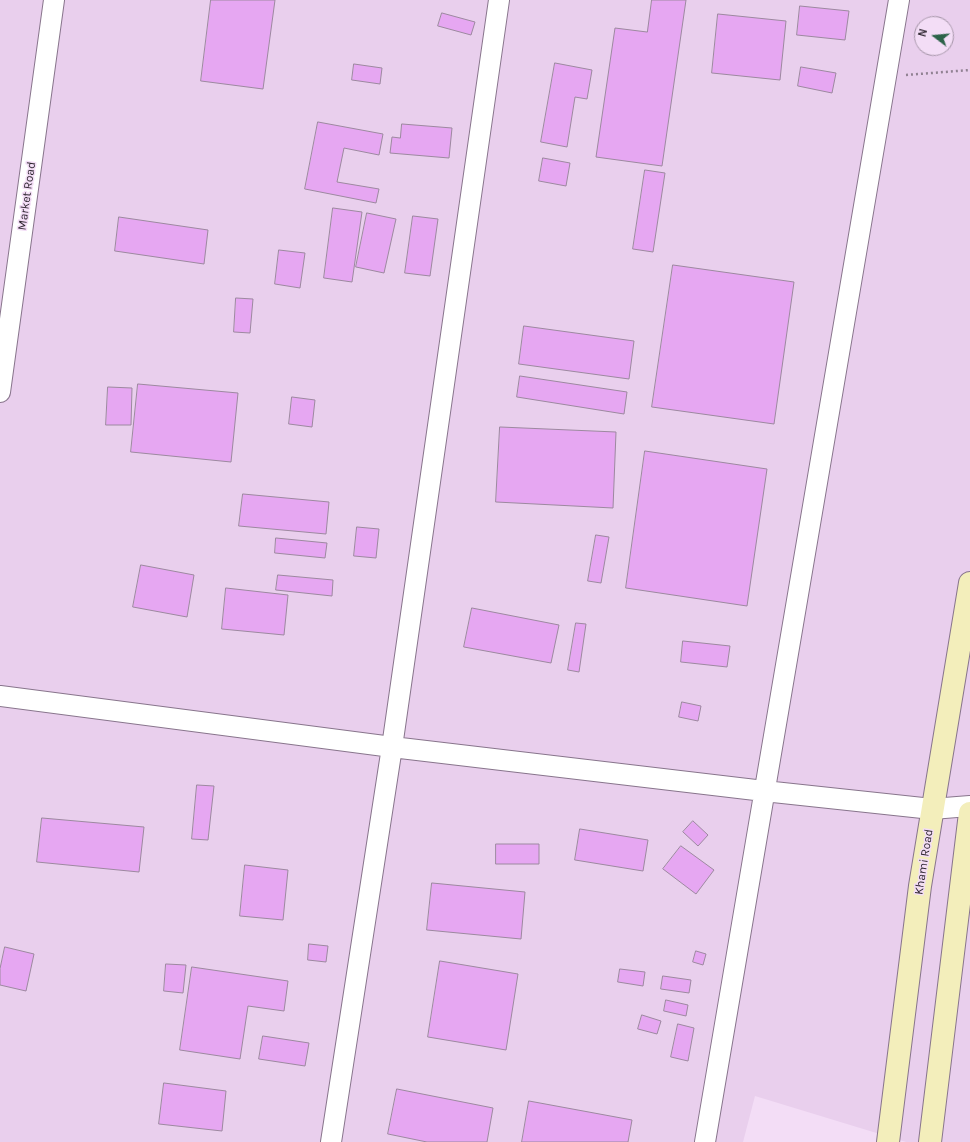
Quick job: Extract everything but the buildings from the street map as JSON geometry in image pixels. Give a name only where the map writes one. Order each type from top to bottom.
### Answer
[{"type":"main road","name":"Khami Road","points":[[888,1142],[920,886],[970,583]]},
{"type":"main road","points":[[930,1142],[970,813]]},
{"type":"street","name":"Market Road","points":[[0,392],[54,0]]},
{"type":"street","points":[[332,1142],[392,747],[499,0]]},
{"type":"street","points":[[706,1142],[764,791],[899,0]]},
{"type":"street","points":[[0,696],[392,747],[764,791],[932,809],[970,806]]},
{"type":"path","points":[[885,76],[970,70]]},
{"type":"shaded area","points":[[0,0],[970,0],[970,1142],[906,1142],[755,1096],[743,1142],[0,1142]]}]
